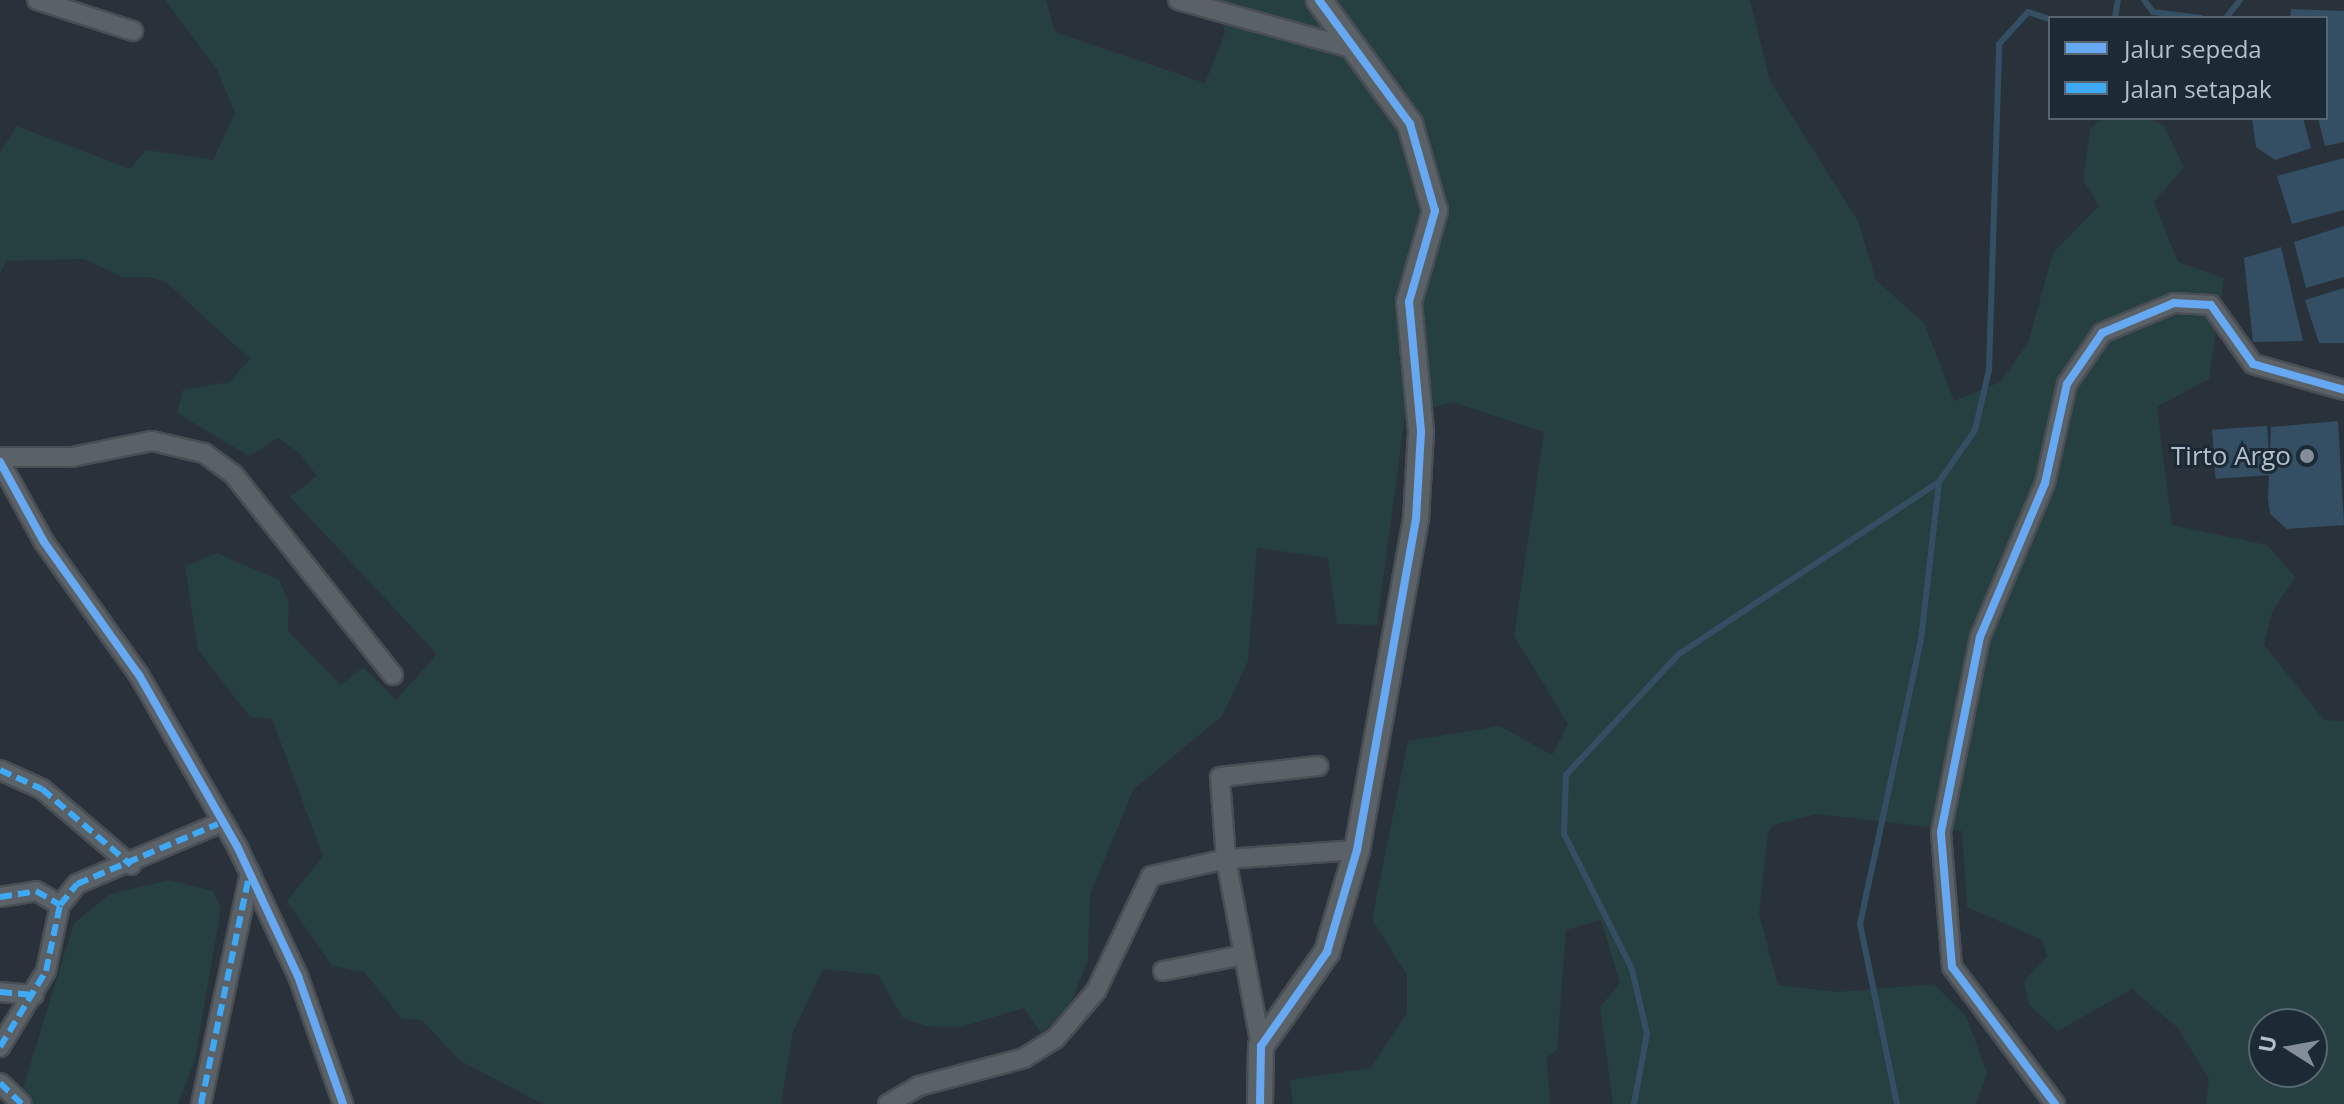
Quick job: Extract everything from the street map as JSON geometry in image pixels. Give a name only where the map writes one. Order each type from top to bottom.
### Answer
[{"type":"street","points":[[37,0],[133,31]]},
{"type":"street","points":[[1178,0],[1355,49]]},
{"type":"street","points":[[1261,1046],[1327,952],[1357,850],[1416,519],[1421,431],[1409,302],[1435,211],[1410,124],[1319,0]]},
{"type":"street","points":[[2055,1104],[1952,967],[1941,832],[1980,637],[2045,483],[2067,384],[2102,333],[2174,303],[2211,305],[2253,364],[2344,390]]},
{"type":"street","points":[[340,1103],[298,976],[250,873],[218,824],[139,675],[7,494],[0,460],[72,457],[152,441],[204,453],[233,474],[393,675]]},
{"type":"street","points":[[1260,1104],[1261,1046],[1226,859],[1220,777],[1318,766]]},
{"type":"street","points":[[0,770],[42,789],[131,865]]},
{"type":"street","points":[[0,1047],[34,995],[60,905],[86,878],[131,865],[218,824]]},
{"type":"street","points":[[888,1104],[919,1086],[1024,1058],[1055,1039],[1096,991],[1151,876],[1226,859],[1357,850]]},
{"type":"street","points":[[201,1104],[250,873]]},
{"type":"street","points":[[0,897],[36,891],[60,905]]},
{"type":"street","points":[[1163,971],[1243,955]]},
{"type":"street","points":[[0,992],[34,995]]},
{"type":"street","points":[[0,1083],[22,1104]]},
{"type":"green space","points":[[165,0],[1046,0],[1055,32],[1205,83],[1225,33],[1216,0],[1750,0],[1770,81],[1858,221],[1876,280],[1924,323],[1954,401],[2000,382],[2028,343],[2053,253],[2099,206],[2083,181],[2090,129],[2101,120],[2154,120],[2164,126],[2184,167],[2154,202],[2178,262],[2224,278],[2209,379],[2157,407],[2172,525],[2267,545],[2295,577],[2272,612],[2264,645],[2324,720],[2344,721],[2344,1104],[2206,1104],[2209,1079],[2178,1028],[2132,989],[2058,1031],[2029,1005],[2024,981],[2047,956],[2042,940],[1967,907],[1962,831],[1818,814],[1773,825],[1768,833],[1759,914],[1778,985],[1838,992],[1934,984],[1966,1016],[1987,1073],[1976,1104],[1613,1104],[1600,1007],[1620,983],[1601,920],[1566,930],[1557,1050],[1547,1057],[1550,1104],[1293,1104],[1290,1080],[1370,1068],[1407,1013],[1407,975],[1372,919],[1408,741],[1500,726],[1552,755],[1568,724],[1514,636],[1544,432],[1452,402],[1405,416],[1377,625],[1337,624],[1328,558],[1257,548],[1248,661],[1222,716],[1133,790],[1090,895],[1088,960],[1068,1010],[1041,1033],[1024,1008],[961,1027],[926,1026],[903,1018],[878,975],[823,969],[793,1032],[781,1104],[544,1104],[459,1060],[422,1020],[402,1019],[364,972],[332,966],[287,901],[323,856],[272,719],[250,717],[198,650],[185,566],[217,553],[279,580],[289,603],[288,631],[341,685],[363,667],[396,700],[437,654],[290,497],[317,476],[299,453],[278,438],[249,456],[177,413],[183,390],[229,382],[250,359],[167,283],[150,277],[122,277],[84,259],[6,261],[0,275],[0,153],[17,126],[130,169],[146,150],[213,160],[235,113],[217,70]]},
{"type":"green space","points":[[170,880],[213,891],[221,908],[195,1060],[178,1104],[18,1104],[74,923],[110,894]]},
{"type":"water","points":[[2291,9],[2344,11],[2344,142],[2325,146],[2318,120],[2328,120],[2328,16],[2290,16]]},
{"type":"water","points":[[2252,120],[2304,120],[2311,148],[2275,160],[2256,147]]},
{"type":"water","points":[[2344,158],[2344,210],[2292,224],[2277,176]]},
{"type":"water","points":[[2344,226],[2344,277],[2306,288],[2294,242]]},
{"type":"water","points":[[2281,247],[2303,341],[2253,342],[2244,258]]},
{"type":"water","points":[[2344,288],[2344,343],[2319,343],[2305,300]]},
{"type":"water","name":"Tirto Argo","points":[[2338,421],[2344,525],[2287,529],[2270,514],[2271,427]]},
{"type":"water","points":[[2267,426],[2270,475],[2216,479],[2212,430]]},
{"type":"waterway","points":[[2115,16],[2118,0]]},
{"type":"waterway","points":[[2144,0],[2153,12],[2185,16]]},
{"type":"waterway","points":[[2228,16],[2240,0]]},
{"type":"waterway","points":[[1897,1104],[1860,924],[1921,640],[1939,482],[1975,430],[1989,370],[1999,44],[2028,12],[2048,18]]},
{"type":"waterway","points":[[1634,1104],[1647,1034],[1632,969],[1564,834],[1566,775],[1679,654],[1939,482]]},
{"type":"marked path","points":[[0,770],[42,789],[131,865]]},
{"type":"marked path","points":[[0,1047],[46,971],[60,905],[77,884],[218,824]]},
{"type":"marked path","points":[[201,1104],[249,877]]},
{"type":"marked path","points":[[0,897],[36,891],[60,905]]},
{"type":"marked path","points":[[0,992],[34,995]]},
{"type":"marked path","points":[[0,1083],[22,1104]]},
{"type":"cycle path","points":[[1260,1104],[1261,1046],[1327,952],[1357,850],[1416,519],[1421,431],[1409,302],[1435,211],[1410,124],[1319,0]]},
{"type":"cycle path","points":[[2055,1104],[1952,967],[1941,832],[1980,637],[2045,483],[2067,384],[2102,333],[2174,303],[2211,305],[2253,364],[2344,390]]},
{"type":"cycle path","points":[[0,462],[44,542],[139,675],[237,846],[298,976],[343,1104]]},
{"type":"place","name":"Tirto Argo","points":[[2307,456]]}]
